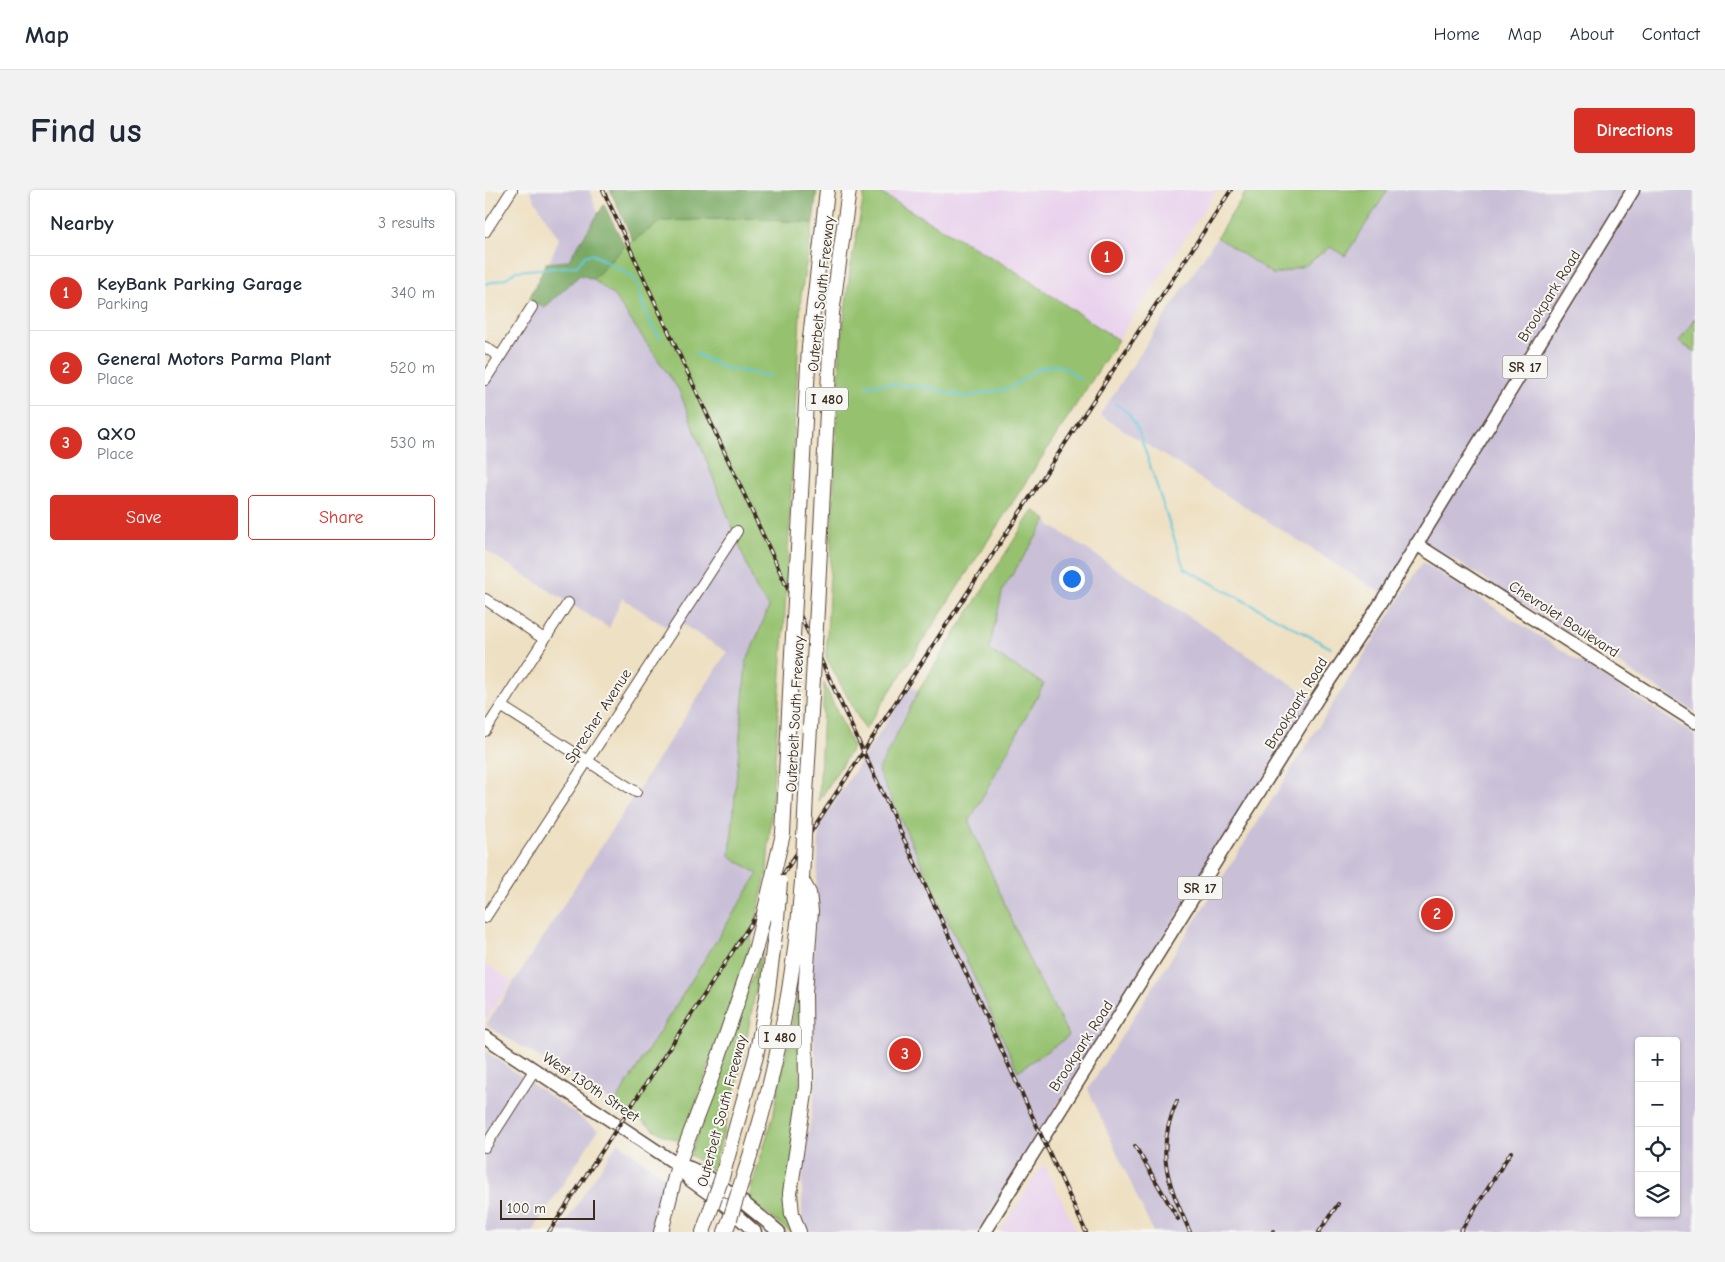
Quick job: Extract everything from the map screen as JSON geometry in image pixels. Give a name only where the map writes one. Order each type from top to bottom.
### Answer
[{"type":"highway","name":"Outerbelt South Freeway","points":[[703,1232],[722,1177],[755,1056],[767,997],[777,919],[809,347],[827,190]]},
{"type":"highway","name":"Outerbelt South Freeway","points":[[727,1226],[772,1076],[786,1009],[802,880],[833,313],[849,190]]},
{"type":"highway","points":[[661,1232],[679,1165],[707,1091],[756,947],[783,832]]},
{"type":"highway","points":[[799,1232],[792,1214],[790,1192],[805,1095],[805,993],[811,911],[809,893],[802,880]]},
{"type":"main road","name":"Brookpark Road","points":[[983,1232],[1324,688],[1379,606],[1633,190]]},
{"type":"main road","name":"Chevrolet Boulevard","points":[[1416,544],[1695,722]]},
{"type":"main road","name":"West 130th Street","points":[[485,1037],[679,1165],[690,1180],[725,1205],[755,1232]]},
{"type":"main road","name":"West 130th Street","points":[[679,1165],[691,1167],[710,1179],[779,1232]]},
{"type":"street","points":[[485,232],[512,190]]},
{"type":"street","points":[[485,380],[532,307]]},
{"type":"street","points":[[485,347],[500,357]]},
{"type":"street","name":"Sprecher Avenue","points":[[485,918],[737,531]]},
{"type":"street","points":[[485,599],[545,639]]},
{"type":"street","points":[[485,731],[568,603]]},
{"type":"street","points":[[501,706],[636,792]]},
{"type":"street","points":[[485,1147],[535,1069]]},
{"type":"shaded area","points":[[531,190],[589,190],[615,253],[593,279],[614,296],[679,390],[757,591],[769,607],[746,663],[730,856],[758,874],[615,1103],[486,1025],[727,652],[682,624],[669,629],[622,598],[609,628],[485,550],[485,381],[528,313],[559,239],[534,199]]},
{"type":"shaded area","points":[[865,190],[1217,190],[1118,340],[1015,271]]},
{"type":"shaded area","points":[[1388,190],[1695,190],[1695,318],[1679,342],[1695,352],[1695,712],[1424,541],[1389,598],[1100,415],[1217,237],[1274,275],[1306,265],[1330,247],[1345,256]]},
{"type":"shaded area","points":[[1047,520],[1050,525],[1314,699],[977,1232],[802,1232],[802,1178],[817,1075],[810,993],[820,824],[910,686],[919,690],[878,771],[1018,1071],[1069,1036],[1030,962],[969,822],[1044,685],[989,651],[1003,589]]},
{"type":"shaded area","points":[[1423,562],[1695,735],[1695,1232],[1153,1232],[1088,1089]]},
{"type":"shaded area","points":[[485,963],[512,981],[485,1021]]},
{"type":"shaded area","points":[[485,1051],[598,1130],[532,1232],[485,1232]]},
{"type":"shaded area","points":[[618,1142],[668,1180],[654,1232],[559,1232]]},
{"type":"shaded area","points":[[1045,1165],[1077,1232],[1000,1232],[1041,1167]]},
{"type":"green space","points":[[610,190],[817,190],[813,223],[751,218],[661,221],[633,241]]},
{"type":"green space","points":[[865,190],[875,190],[1015,271],[1118,340],[865,730],[826,657],[840,354],[850,270]]},
{"type":"green space","points":[[1247,190],[1388,190],[1345,256],[1330,247],[1306,265],[1274,275],[1217,237]]},
{"type":"green space","points":[[604,205],[625,246],[593,279],[580,275],[544,308],[529,299],[546,263],[568,261]]},
{"type":"green space","points":[[751,218],[813,223],[801,295],[784,632],[767,871],[750,946],[683,1142],[661,1134],[615,1103],[758,874],[730,856],[746,663],[769,607],[757,591],[679,390],[614,296],[593,279],[615,253],[661,221]]},
{"type":"green space","points":[[1695,318],[1695,352],[1679,342]]},
{"type":"green space","points":[[1033,510],[1047,520],[1003,589],[989,650],[1044,684],[969,822],[1030,962],[1069,1036],[1018,1071],[878,771],[919,690]]},
{"type":"green space","points":[[824,683],[853,747],[819,801]]},
{"type":"green space","points":[[764,944],[742,1064],[713,1171],[690,1155]]},
{"type":"green space","points":[[798,995],[802,996],[795,1232],[790,1232],[748,1199],[773,1116]]},
{"type":"waterway","points":[[485,284],[505,279],[516,271],[577,266],[585,256],[592,254],[632,276],[639,287],[642,303],[651,324],[661,338]]},
{"type":"waterway","points":[[695,353],[725,368],[770,376]]},
{"type":"waterway","points":[[866,385],[891,384],[932,388],[964,397],[1010,388],[1039,368],[1054,365],[1062,366],[1080,379]]},
{"type":"waterway","points":[[1115,403],[1128,413],[1138,429],[1184,568],[1331,648]]},
{"type":"railway","points":[[603,190],[1086,1232]]},
{"type":"railway","points":[[549,1232],[1231,190]]},
{"type":"railway","points":[[1177,1101],[1166,1137],[1165,1153],[1170,1183],[1190,1232]]},
{"type":"railway","points":[[1135,1146],[1178,1219]]},
{"type":"railway","points":[[1460,1232],[1511,1152]]},
{"type":"railway","points":[[1319,1232],[1338,1204]]},
{"type":"place","name":"KeyBank Parking Garage","points":[[1107,257]]},
{"type":"place","name":"General Motors Parma Plant","points":[[1437,914]]},
{"type":"place","name":"QXO","points":[[905,1054]]}]
